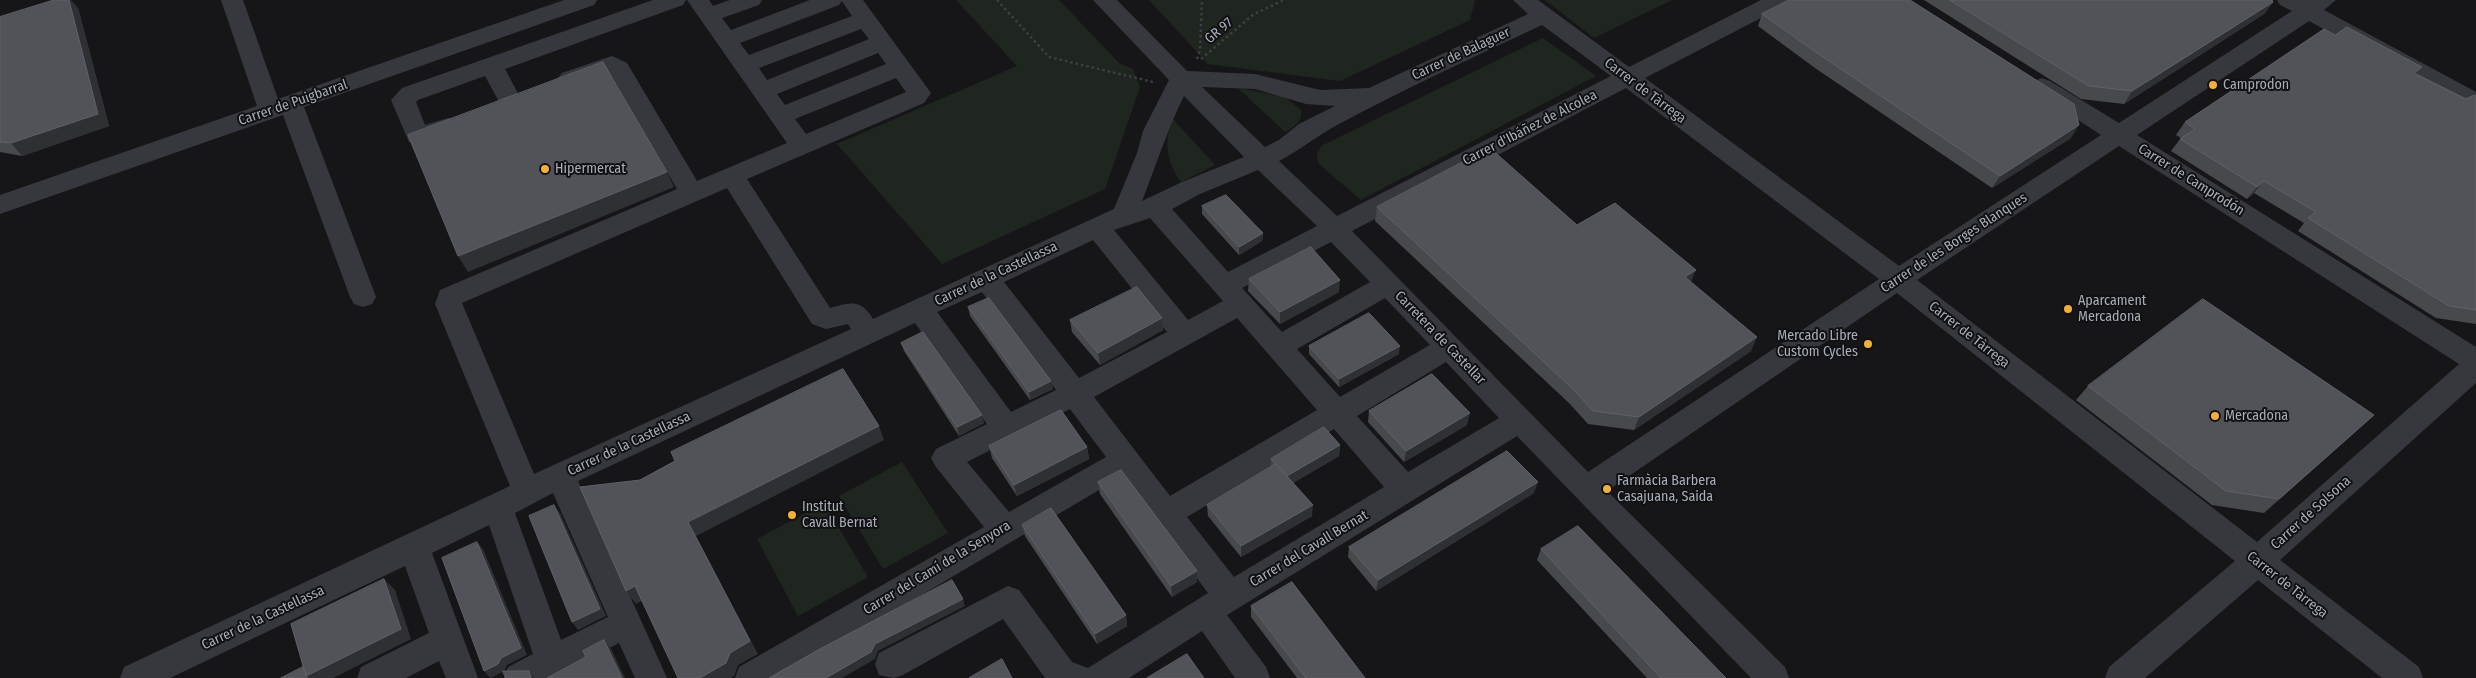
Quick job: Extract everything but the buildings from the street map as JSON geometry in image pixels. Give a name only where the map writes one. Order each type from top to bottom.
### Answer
[{"type":"street","points":[[232,0],[363,297]]},
{"type":"street","name":"Carrer de Puigbarral","points":[[0,205],[280,107],[544,7],[586,0]]},
{"type":"street","points":[[464,119],[418,136],[403,100],[410,94],[675,0]]},
{"type":"street","points":[[751,0],[703,7],[802,145]]},
{"type":"street","points":[[726,40],[831,0]]},
{"type":"street","name":"Carretera de Castellar","points":[[1104,0],[1183,72],[1262,159],[1334,228],[1586,489],[1774,678]]},
{"type":"street","name":"Carrer de Tàrrega","points":[[1524,0],[1626,78],[1898,279],[2407,678]]},
{"type":"street","name":"Carrer d'Ibáñez de Alcolea","points":[[1004,529],[946,458],[1075,394],[1185,335],[1233,295],[1334,228],[1778,0]]},
{"type":"street","points":[[2307,4],[2476,102]]},
{"type":"street","name":"Carrer de les Borges Blanques","points":[[1586,489],[1898,279],[2120,134],[2307,4]]},
{"type":"street","points":[[527,492],[448,304],[449,297],[916,97],[919,93],[859,9],[745,66]]},
{"type":"street","name":"Carrer de Balaguer","points":[[1262,159],[1288,146],[1308,130],[1378,94],[1544,15]]},
{"type":"street","points":[[590,30],[612,64],[619,68],[691,192]]},
{"type":"street","points":[[763,91],[883,42]]},
{"type":"street","points":[[554,85],[612,64]]},
{"type":"street","points":[[491,65],[510,102]]},
{"type":"street","points":[[781,116],[901,67]]},
{"type":"street","points":[[1124,215],[1150,152],[1155,131],[1183,72]]},
{"type":"street","name":"Carrer de Balaguer","points":[[1183,72],[1266,83],[1290,89],[1305,96],[1330,99],[1378,94]]},
{"type":"street","name":"Carrer de Camprodón","points":[[2020,72],[2476,361]]},
{"type":"street","points":[[1305,96],[1315,110],[1308,130]]},
{"type":"street","points":[[1150,152],[1158,172],[1172,185],[1191,188]]},
{"type":"street","name":"Carrer de la Castellassa","points":[[136,678],[168,671],[414,547],[498,508],[560,475],[986,278],[1124,215],[1155,207],[1191,188],[1262,159]]},
{"type":"street","points":[[732,175],[822,317],[826,319],[851,313],[856,314],[868,333]]},
{"type":"street","points":[[1155,207],[1405,490]]},
{"type":"street","points":[[1098,227],[1185,335]]},
{"type":"street","points":[[986,278],[1166,514],[1218,604],[1254,678]]},
{"type":"street","points":[[1278,347],[1388,284]]},
{"type":"street","points":[[920,309],[1006,428]]},
{"type":"street","points":[[1166,514],[1449,347]]},
{"type":"street","name":"Carrer de Solsona","points":[[2122,678],[2257,562],[2476,366]]},
{"type":"street","name":"Carrer del Cavall Bernat","points":[[1100,678],[1519,420]]},
{"type":"street","name":"Carrer del Camí de la Senyora","points":[[751,678],[1125,460]]},
{"type":"street","points":[[560,475],[625,624],[651,678]]},
{"type":"street","points":[[498,508],[552,661]]},
{"type":"street","points":[[414,547],[462,678]]},
{"type":"street","points":[[891,664],[1008,600],[1062,674],[1076,678]]},
{"type":"street","points":[[520,678],[625,624]]},
{"type":"street","points":[[372,678],[448,640]]},
{"type":"path","name":"GR 97","points":[[997,0],[1049,57],[1152,82],[1183,72],[1254,14],[1284,0]]},
{"type":"path","points":[[1183,72],[1200,50],[1202,0]]},
{"type":"shaded area","points":[[956,0],[1059,0],[1119,63],[1133,69],[1140,87],[1105,189],[942,264],[837,144],[1017,66]]},
{"type":"shaded area","points":[[1149,0],[1475,0],[1470,20],[1340,81],[1208,64]]},
{"type":"shaded area","points":[[1545,0],[1672,0],[1594,38]]},
{"type":"shaded area","points":[[1543,38],[1596,76],[1361,200],[1319,164],[1317,154],[1323,145]]},
{"type":"shaded area","points":[[1238,88],[1285,97],[1301,110],[1301,118],[1295,126],[1285,132]]},
{"type":"shaded area","points":[[1173,119],[1215,165],[1181,182],[1172,167],[1168,151],[1168,135]]},
{"type":"shaded area","points":[[902,462],[948,533],[883,569],[839,496]]},
{"type":"shaded area","points":[[824,503],[868,577],[798,616],[757,539]]},
{"type":"place","name":"Camprodon","points":[[2213,85]]},
{"type":"place","name":"Hipermercat","points":[[545,169]]},
{"type":"place","name":"Aparcament Mercadona","points":[[2068,309]]},
{"type":"place","name":"Mercado Libre Custom Cycles","points":[[1868,344]]},
{"type":"place","name":"Mercadona","points":[[2215,416]]},
{"type":"place","name":"Farmàcia Barbera Casajuana, Saida","points":[[1607,489]]},
{"type":"place","name":"Institut Cavall Bernat","points":[[792,515]]}]
